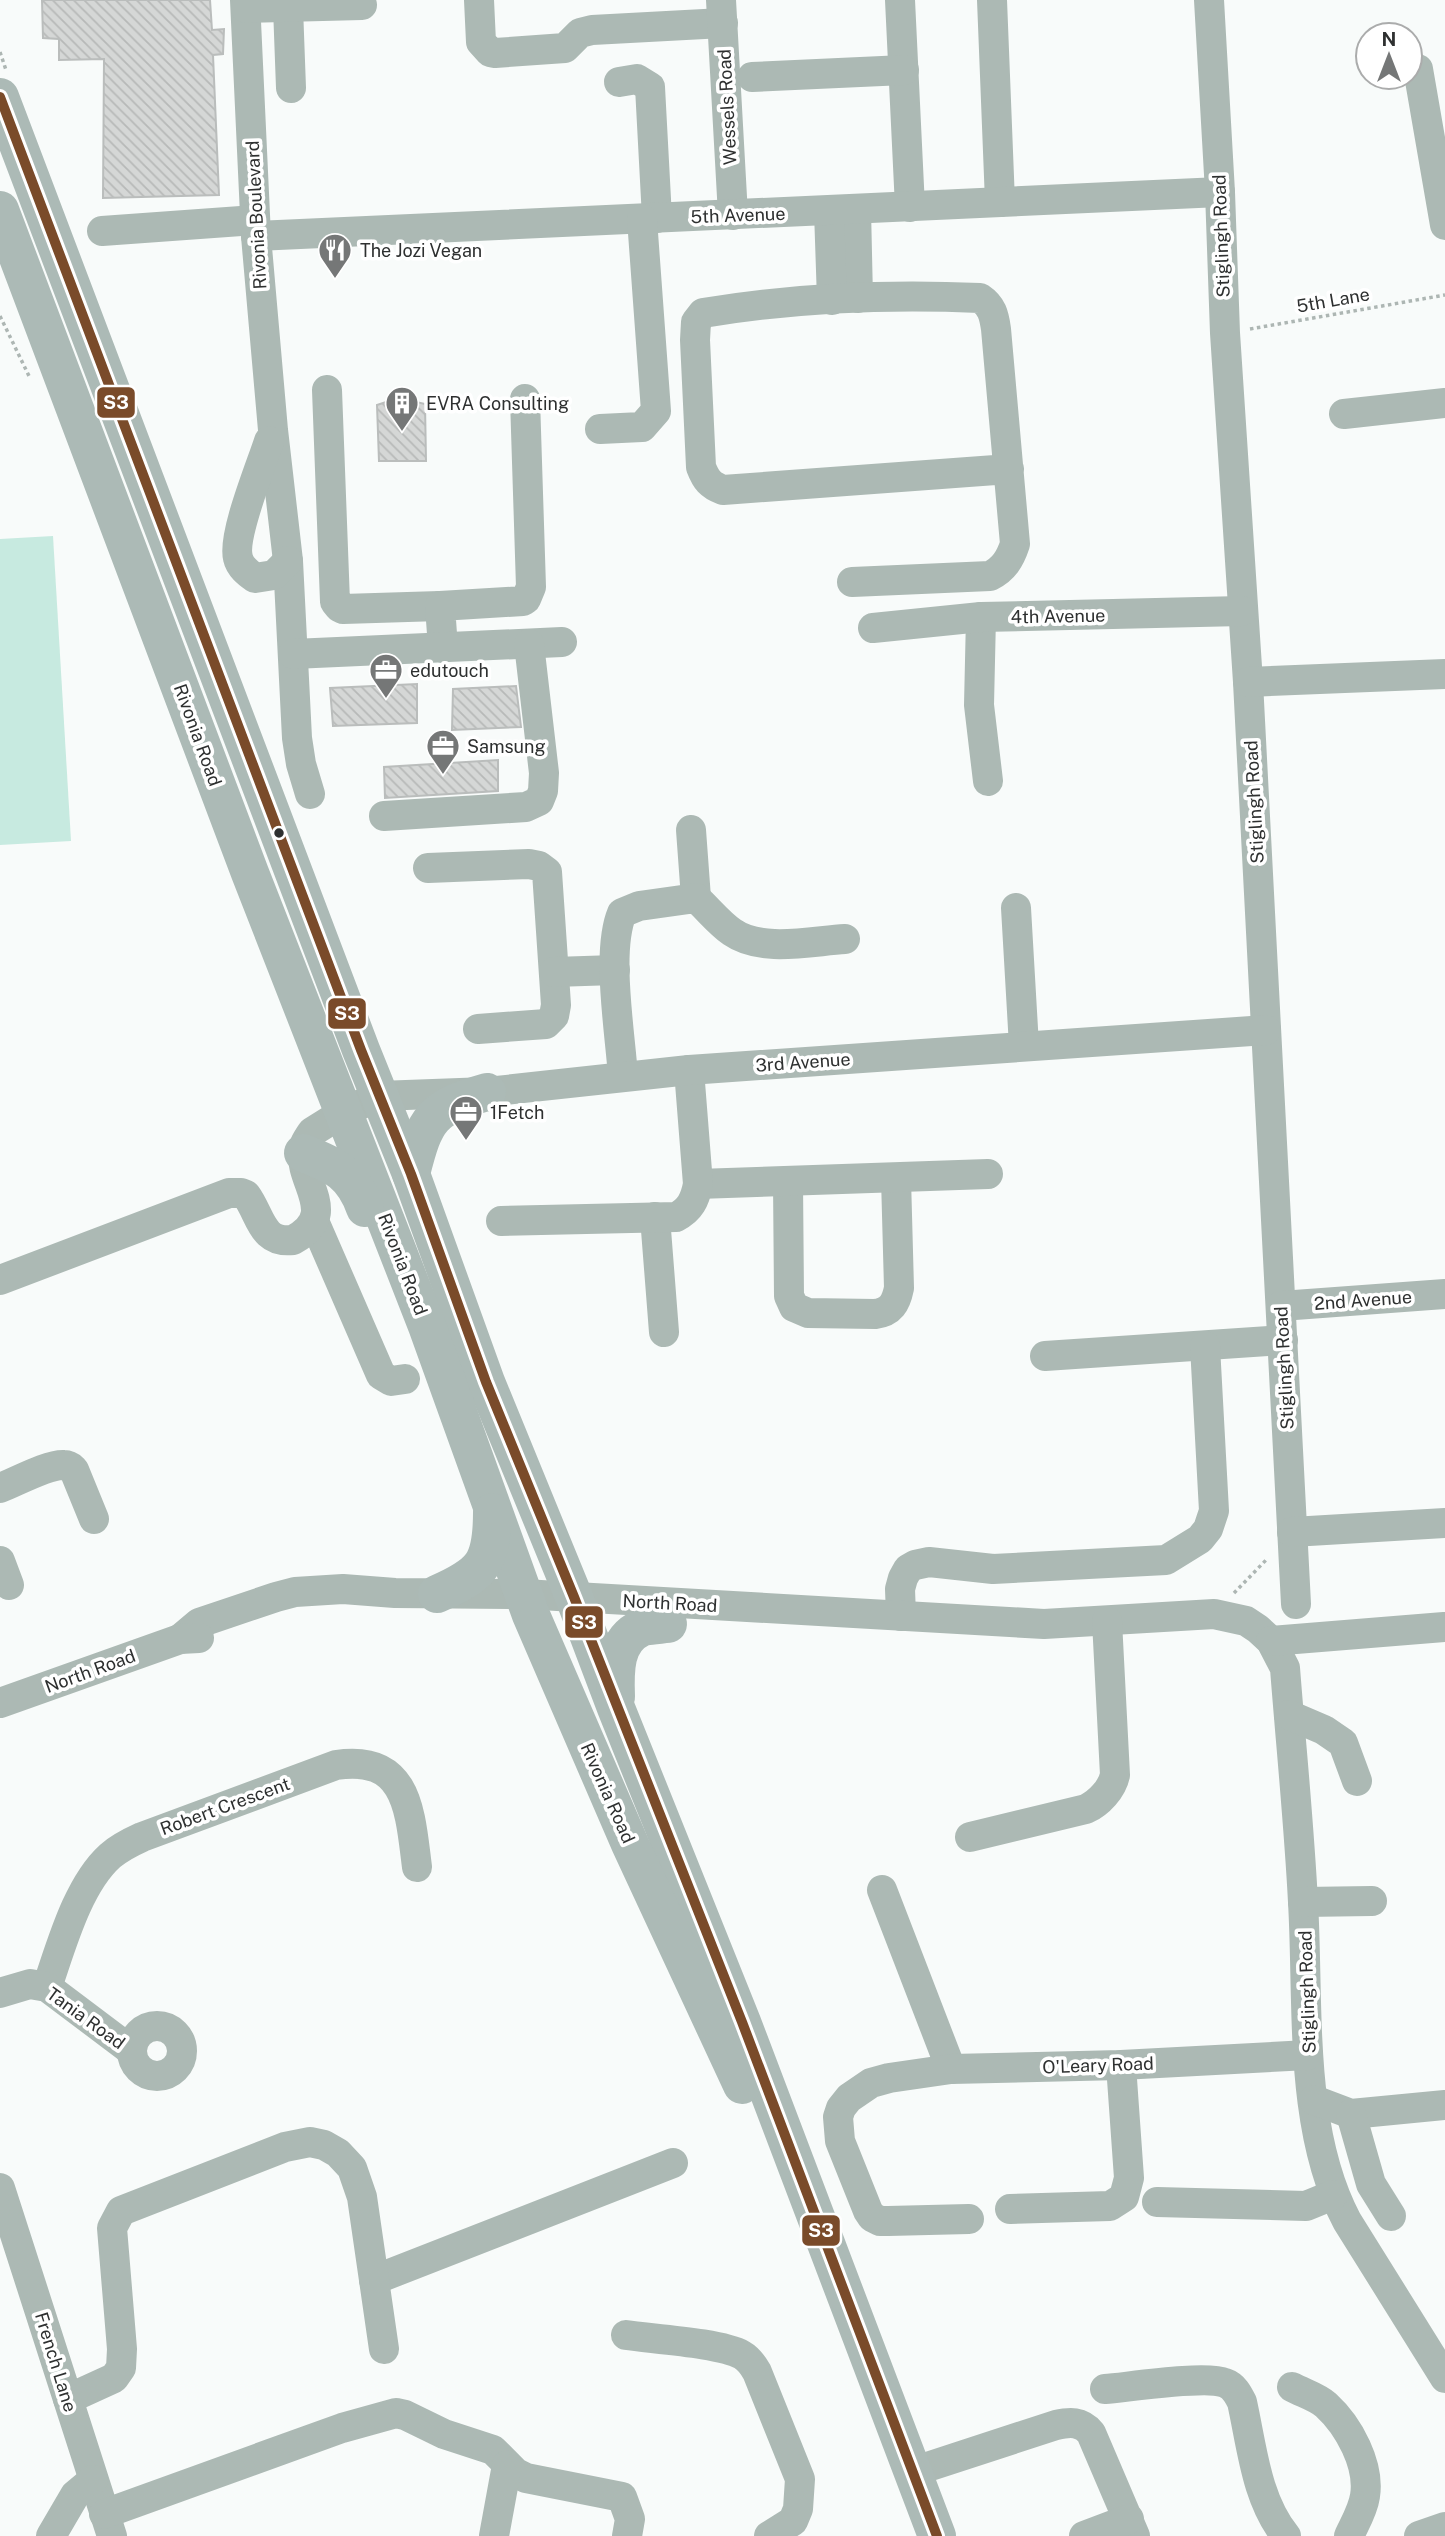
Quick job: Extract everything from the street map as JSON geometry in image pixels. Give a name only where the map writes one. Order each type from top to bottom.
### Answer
[{"type":"main road","name":"Rivonia Road","points":[[0,97],[411,1174],[486,1382],[742,2022],[937,2536]]},
{"type":"main road","name":"Rivonia Road","points":[[0,210],[250,873],[427,1326],[527,1605],[630,1844],[818,2252],[847,2301]]},
{"type":"main road","points":[[411,1174],[421,1139],[436,1114],[456,1101],[487,1092]]},
{"type":"main road","points":[[303,1153],[336,1167],[354,1184],[402,1300],[427,1326]]},
{"type":"main road","points":[[437,1594],[466,1581],[477,1572],[492,1541],[492,1509]]},
{"type":"main road","points":[[616,1708],[618,1654],[623,1643],[641,1628],[668,1624]]},
{"type":"street","points":[[479,0],[481,42],[490,52],[495,53],[559,50],[565,48],[580,33],[592,30],[722,12]]},
{"type":"street","points":[[900,0],[910,207]]},
{"type":"street","points":[[992,0],[1000,202]]},
{"type":"street","name":"Stiglingh Road","points":[[1209,0],[1296,1604]]},
{"type":"street","points":[[246,4],[288,7],[362,5]]},
{"type":"street","name":"Rivonia Boulevard","points":[[246,4],[256,228],[273,430],[288,561],[297,738],[310,794]]},
{"type":"street","points":[[288,7],[291,88]]},
{"type":"street","name":"Wessels Road","points":[[722,12],[733,215]]},
{"type":"street","points":[[752,77],[904,70]]},
{"type":"street","points":[[600,429],[642,427],[656,411],[650,218],[650,87],[638,79],[619,82]]},
{"type":"street","points":[[1422,91],[1445,225]]},
{"type":"street","name":"5th Avenue","points":[[102,231],[650,218],[1220,192]]},
{"type":"street","points":[[842,210],[845,299]]},
{"type":"street","points":[[852,582],[990,576],[1007,562],[1015,544],[1009,469],[996,329],[988,303],[980,298],[845,299],[703,313],[696,322],[695,340],[701,467],[706,480],[723,490],[1009,469]]},
{"type":"street","points":[[327,390],[335,602],[338,607],[344,609],[523,601],[528,596],[531,587],[531,542],[525,399]]},
{"type":"street","points":[[1344,414],[1445,403]]},
{"type":"street","name":"Rivonia Boulevard","points":[[273,430],[245,515],[237,556],[240,564],[255,578],[274,575],[288,561]]},
{"type":"street","points":[[440,606],[443,648]]},
{"type":"street","name":"4th Avenue","points":[[873,628],[981,617],[1242,611]]},
{"type":"street","points":[[981,617],[979,705],[988,780]]},
{"type":"street","points":[[293,654],[562,642]]},
{"type":"street","points":[[384,816],[526,807],[539,801],[544,773],[529,644]]},
{"type":"street","points":[[1248,682],[1445,674]]},
{"type":"street","points":[[691,830],[696,898],[733,933],[779,944],[845,939]]},
{"type":"street","points":[[428,868],[529,864],[539,866],[547,872],[556,1005],[554,1016],[546,1024],[478,1029]]},
{"type":"street","points":[[623,1076],[614,937],[622,913],[639,906],[696,898]]},
{"type":"street","points":[[1016,908],[1024,1046]]},
{"type":"street","points":[[554,972],[615,970]]},
{"type":"street","name":"3rd Avenue","points":[[303,1153],[312,1132],[344,1112],[379,1096],[487,1092],[689,1070],[1266,1030]]},
{"type":"street","points":[[500,1221],[676,1217],[685,1212],[695,1196],[698,1184],[689,1070]]},
{"type":"street","points":[[303,1153],[315,1198],[314,1221],[381,1375],[391,1381],[405,1379]]},
{"type":"street","points":[[698,1184],[988,1174]]},
{"type":"street","points":[[788,1182],[789,1296],[794,1307],[808,1313],[875,1314],[892,1306],[899,1288],[896,1178]]},
{"type":"street","points":[[0,1280],[229,1193],[246,1195],[264,1228],[279,1240],[299,1237],[314,1221]]},
{"type":"street","points":[[655,1217],[664,1332]]},
{"type":"street","name":"2nd Avenue","points":[[1281,1306],[1445,1294]]},
{"type":"street","points":[[1045,1356],[1283,1340]]},
{"type":"street","points":[[901,1616],[900,1589],[903,1578],[908,1569],[922,1563],[993,1569],[1166,1560],[1200,1539],[1208,1529],[1214,1511],[1205,1346]]},
{"type":"street","points":[[0,1488],[50,1468],[70,1466],[94,1519]]},
{"type":"street","points":[[1293,1532],[1445,1522]]},
{"type":"street","name":"North Road","points":[[180,1639],[195,1626],[216,1616],[295,1592],[343,1589],[437,1594],[527,1605]]},
{"type":"street","name":"North Road","points":[[0,1703],[180,1639],[204,1637],[276,1614],[341,1608],[527,1605],[901,1616],[1044,1624],[1214,1614]]},
{"type":"street","name":"North Road","points":[[578,1607],[668,1624],[1004,1633],[1044,1624]]},
{"type":"street","name":"Stiglingh Road","points":[[1214,1614],[1246,1621],[1271,1641],[1285,1668],[1303,1902],[1308,2055],[1321,2152],[1333,2195],[1445,2378]]},
{"type":"street","points":[[970,1838],[1094,1806],[1113,1784],[1115,1775],[1107,1620]]},
{"type":"street","points":[[1271,1641],[1444,1627]]},
{"type":"street","points":[[1289,1715],[1324,1730],[1343,1743],[1357,1781]]},
{"type":"street","name":"Robert Crescent","points":[[47,1987],[81,1899],[100,1867],[115,1852],[142,1837],[336,1765],[354,1762],[368,1764],[388,1773],[399,1786],[406,1797],[411,1814],[417,1867]]},
{"type":"street","points":[[882,1890],[951,2069]]},
{"type":"street","points":[[1303,1902],[1372,1901]]},
{"type":"street","name":"Tania Road","points":[[0,1993],[30,1984],[47,1987],[132,2051]]},
{"type":"street","name":"O'Leary Road","points":[[969,2219],[880,2221],[873,2217],[863,2203],[842,2150],[838,2117],[849,2098],[871,2083],[951,2069],[1121,2065],[1308,2055]]},
{"type":"street","points":[[1010,2209],[1110,2206],[1124,2197],[1129,2178],[1121,2065]]},
{"type":"street","points":[[1314,2100],[1352,2115],[1445,2105]]},
{"type":"street","points":[[1352,2115],[1371,2184],[1391,2216]]},
{"type":"street","points":[[68,2399],[114,2378],[121,2368],[122,2348],[112,2228],[121,2211],[285,2147],[310,2142],[324,2145],[338,2153],[352,2168],[362,2197],[384,2348]]},
{"type":"street","points":[[374,2280],[673,2163]]},
{"type":"street","name":"French Lane","points":[[1,2193],[108,2525]]},
{"type":"street","points":[[1157,2202],[1306,2206],[1333,2195]]},
{"type":"street","points":[[626,2335],[720,2348],[744,2355],[750,2361],[800,2479],[798,2509],[793,2521],[769,2536]]},
{"type":"street","points":[[1105,2389],[1201,2380],[1226,2383],[1237,2391],[1262,2493],[1274,2522],[1286,2536]]},
{"type":"street","points":[[1293,2387],[1324,2403],[1347,2431],[1360,2456],[1366,2477],[1365,2497],[1360,2516],[1349,2536]]},
{"type":"street","points":[[108,2525],[342,2428],[396,2413],[444,2434],[492,2450],[526,2479],[622,2497],[630,2519],[627,2536]]},
{"type":"street","points":[[912,2472],[1056,2425],[1070,2422],[1084,2425],[1091,2433],[1132,2528],[1084,2536]]},
{"type":"street","points":[[494,2536],[507,2465]]},
{"type":"street","points":[[51,2536],[75,2495],[93,2480]]},
{"type":"street","points":[[1419,2536],[1445,2527]]},
{"type":"path","name":"5th Lane","points":[[1225,333],[1445,295]]},
{"type":"path","points":[[1214,1614],[1293,1532]]},
{"type":"green space","points":[[53,536],[71,841],[0,845],[0,539]]},
{"type":"building","points":[[42,0],[210,0],[212,30],[224,29],[223,54],[213,55],[219,195],[103,198],[104,59],[59,60],[59,39],[43,38]]},
{"type":"building","name":"EVRA Consulting","points":[[389,401],[425,404],[426,461],[379,461],[377,405]]},
{"type":"building","points":[[417,684],[417,723],[333,726],[330,688]]},
{"type":"building","points":[[516,686],[521,727],[452,730],[453,689]]},
{"type":"building","points":[[498,760],[498,791],[385,798],[384,767]]},
{"type":"transit line","name":"S3","points":[[0,97],[361,1050],[411,1174],[486,1382],[742,2022],[937,2536]]},
{"type":"place","name":"The Jozi Vegan","points":[[335,280]]},
{"type":"place","name":"EVRA Consulting","points":[[402,433]]},
{"type":"place","name":"edutouch","points":[[386,700]]},
{"type":"place","name":"Samsung","points":[[443,776]]},
{"type":"place","name":"1Fetch","points":[[466,1142]]}]
